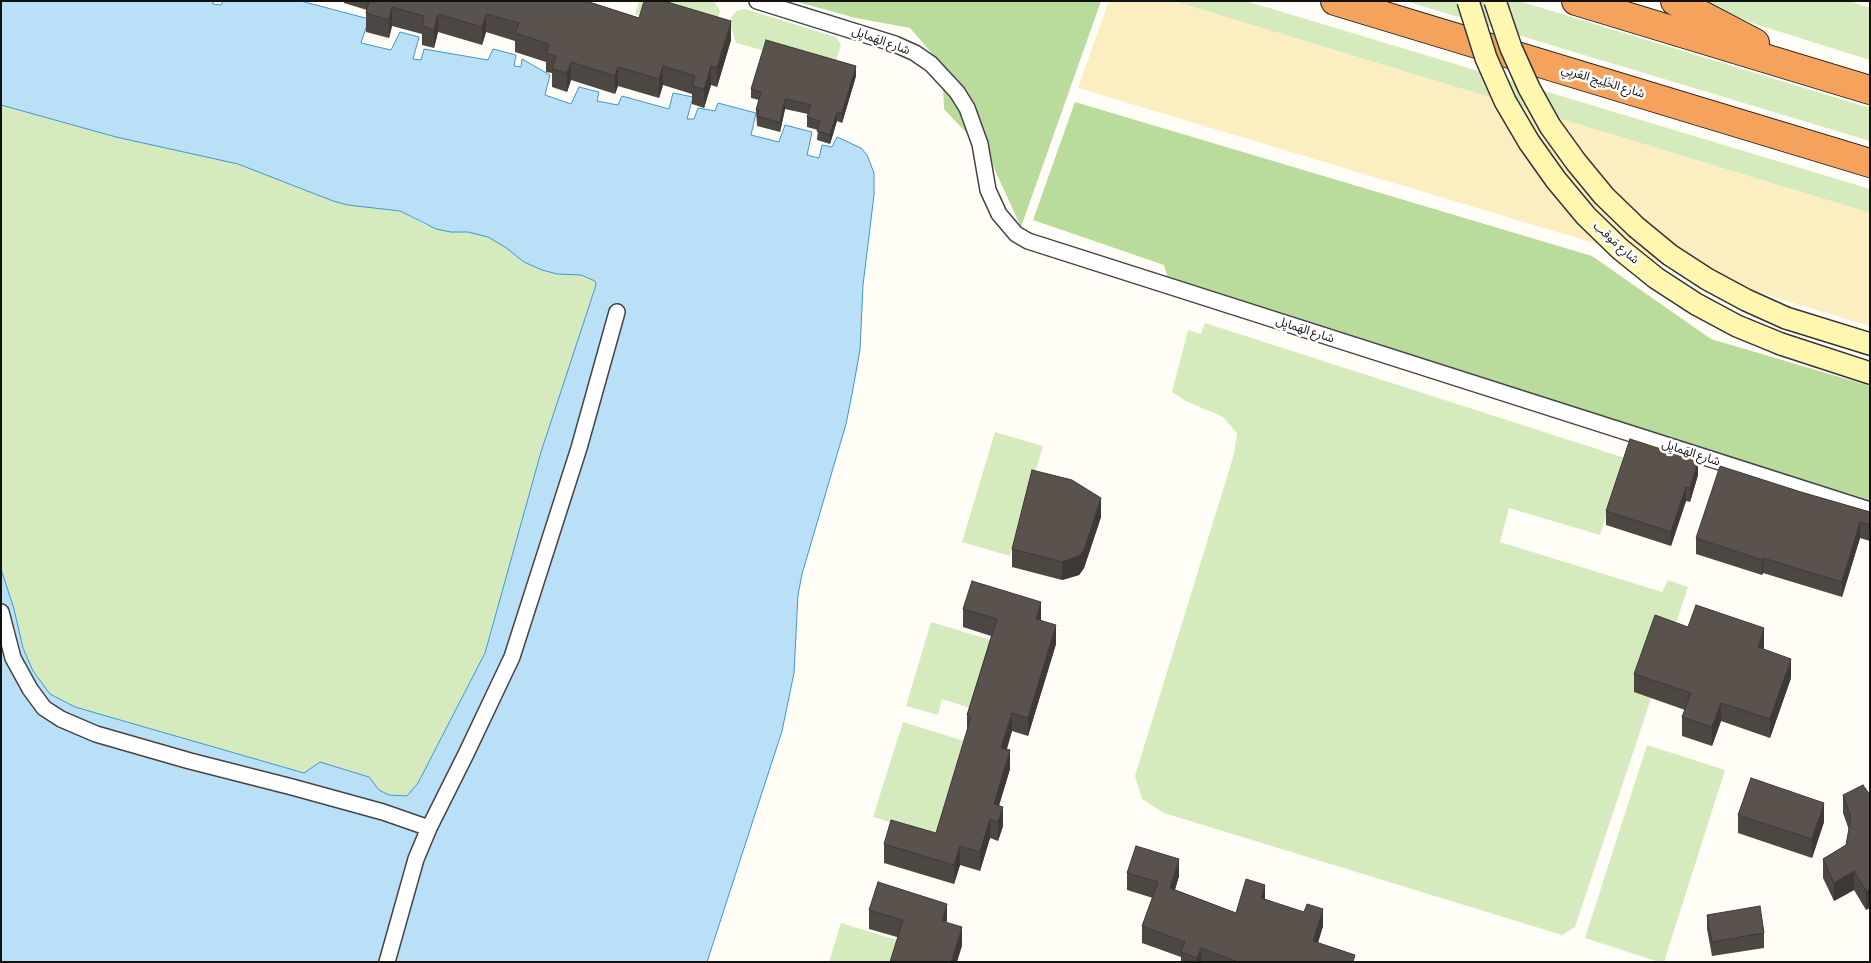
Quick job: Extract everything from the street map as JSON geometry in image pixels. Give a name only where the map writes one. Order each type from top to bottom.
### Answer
[{"type":"highway","name":"شارع الخَلِيج العَربِي","points":[[1335,1],[1870,163]]},
{"type":"highway","points":[[1576,1],[1870,90]]},
{"type":"highway","points":[[1674,1],[1804,70]]},
{"type":"main road","name":"شارع مَوقب","points":[[1468,1],[1486,58],[1505,101],[1534,149],[1556,180],[1586,216],[1620,249],[1656,278],[1696,304],[1729,322],[1816,357],[1870,373]]},
{"type":"main road","name":"شارع مَوقب","points":[[1495,1],[1511,48],[1529,88],[1550,126],[1570,155],[1604,196],[1636,227],[1670,255],[1722,288],[1786,318],[1870,344]]},
{"type":"street","name":"شارع الهَمايِل","points":[[757,1],[895,44],[915,53],[931,64],[945,77],[967,108],[975,126],[992,202],[1007,225],[1028,241],[1870,510]]},
{"type":"street","points":[[387,962],[416,860],[429,828],[512,657],[579,448],[617,312]]},
{"type":"street","points":[[1,612],[14,658],[30,689],[44,708],[61,719],[96,734],[310,792],[429,828]]},
{"type":"green space","points":[[639,1],[715,2],[720,11],[712,37],[635,14]]},
{"type":"green space","points":[[794,1],[1101,1],[1021,227],[989,157],[944,109],[942,65],[910,28],[856,18]]},
{"type":"green space","points":[[1173,1],[1246,1],[1870,189],[1870,213]]},
{"type":"green space","points":[[1405,1],[1519,1],[1870,108],[1870,141]]},
{"type":"green space","points":[[1701,1],[1849,1],[1870,8],[1870,60],[1752,23]]},
{"type":"green space","points":[[745,9],[836,37],[841,45],[833,70],[736,43],[729,21],[736,11]]},
{"type":"green space","points":[[1075,102],[1592,256],[1711,339],[1870,386],[1870,500],[1169,283],[1164,265],[1033,220]]},
{"type":"green space","points":[[1,105],[116,137],[238,164],[333,201],[348,205],[400,211],[425,225],[451,232],[468,232],[489,237],[557,274],[581,275],[595,281],[596,285],[541,452],[485,653],[418,783],[407,796],[389,795],[379,790],[369,777],[320,762],[304,773],[75,707],[50,694],[33,671],[23,648],[14,609],[1,569]]},
{"type":"green space","points":[[1205,323],[1625,458],[1600,535],[1509,508],[1500,542],[1662,592],[1668,580],[1688,587],[1575,927],[1562,935],[1164,813],[1142,799],[1135,776],[1234,454],[1237,433],[1223,417],[1186,401],[1172,392],[1188,330],[1201,334]]},
{"type":"green space","points":[[995,432],[1043,446],[1010,556],[962,542]]},
{"type":"green space","points":[[931,622],[994,641],[973,709],[942,699],[938,715],[906,706]]},
{"type":"green space","points":[[903,722],[964,741],[935,836],[873,817]]},
{"type":"green space","points":[[1647,745],[1725,770],[1664,962],[1585,938]]},
{"type":"green space","points":[[841,923],[900,941],[893,962],[829,962]]},
{"type":"sand","points":[[1109,1],[1173,1],[1870,213],[1870,326],[1078,88]]},
{"type":"water","points":[[1,1],[213,1],[213,4],[221,5],[223,1],[301,1],[369,19],[361,43],[391,50],[400,32],[419,37],[413,59],[421,60],[424,49],[488,60],[493,49],[516,55],[514,66],[521,67],[522,59],[550,75],[545,95],[571,104],[579,87],[599,92],[597,101],[618,105],[622,96],[669,109],[673,93],[693,97],[687,119],[694,119],[698,108],[715,111],[718,103],[756,113],[751,135],[779,142],[785,125],[812,132],[807,155],[819,158],[822,145],[832,147],[837,137],[861,148],[867,155],[874,173],[874,195],[863,285],[860,350],[852,394],[846,424],[802,574],[798,595],[794,673],[782,731],[707,962],[1,962],[1,569],[14,609],[23,648],[33,671],[50,694],[75,707],[304,773],[320,762],[369,777],[379,790],[389,795],[407,796],[418,783],[485,653],[541,452],[596,285],[595,281],[581,275],[557,274],[524,262],[488,237],[468,232],[451,232],[436,229],[400,211],[348,205],[333,201],[238,164],[116,137],[1,105]]},
{"type":"building","points":[[369,1],[586,1],[639,18],[644,1],[664,1],[731,21],[717,68],[711,66],[704,89],[692,86],[695,76],[663,66],[659,79],[618,67],[615,76],[571,62],[567,73],[552,69],[556,56],[546,53],[549,44],[515,33],[519,23],[486,14],[482,27],[438,14],[434,30],[422,26],[424,16],[392,7],[389,20],[366,13]]},
{"type":"building","points":[[766,40],[856,66],[842,113],[837,112],[830,135],[817,131],[820,121],[807,117],[811,105],[785,99],[780,123],[757,116],[759,110],[756,110],[761,92],[751,89]]},
{"type":"building","points":[[1630,439],[1698,461],[1690,488],[1686,487],[1671,532],[1606,511]]},
{"type":"building","points":[[1720,466],[1870,512],[1870,525],[1860,522],[1842,582],[1763,558],[1762,560],[1696,538]]},
{"type":"building","points":[[1032,470],[1072,480],[1101,498],[1084,550],[1079,556],[1062,562],[1012,549]]},
{"type":"building","points":[[972,581],[1041,602],[1036,619],[1056,625],[1028,718],[1012,713],[1001,748],[1010,750],[994,804],[1003,807],[998,822],[990,819],[980,852],[960,846],[954,865],[884,844],[891,820],[936,833],[971,717],[967,715],[997,619],[963,609]]},
{"type":"building","points":[[1696,605],[1764,628],[1758,647],[1791,659],[1770,719],[1721,703],[1712,727],[1682,717],[1691,693],[1634,674],[1655,615],[1688,627]]},
{"type":"building","points":[[1751,778],[1824,803],[1812,839],[1738,815]]},
{"type":"building","points":[[1863,785],[1870,795],[1870,889],[1866,891],[1854,871],[1834,883],[1823,859],[1846,845],[1851,817],[1843,795]]},
{"type":"building","points":[[1136,846],[1179,859],[1170,888],[1236,913],[1246,879],[1265,885],[1261,898],[1304,912],[1307,904],[1323,909],[1313,941],[1355,955],[1353,962],[1238,962],[1201,948],[1197,958],[1181,952],[1185,942],[1142,926],[1158,882],[1127,873]]},
{"type":"building","points":[[878,882],[947,904],[942,921],[962,927],[951,962],[890,962],[903,920],[869,910]]},
{"type":"building","points":[[1760,906],[1764,933],[1712,942],[1707,915]]}]
